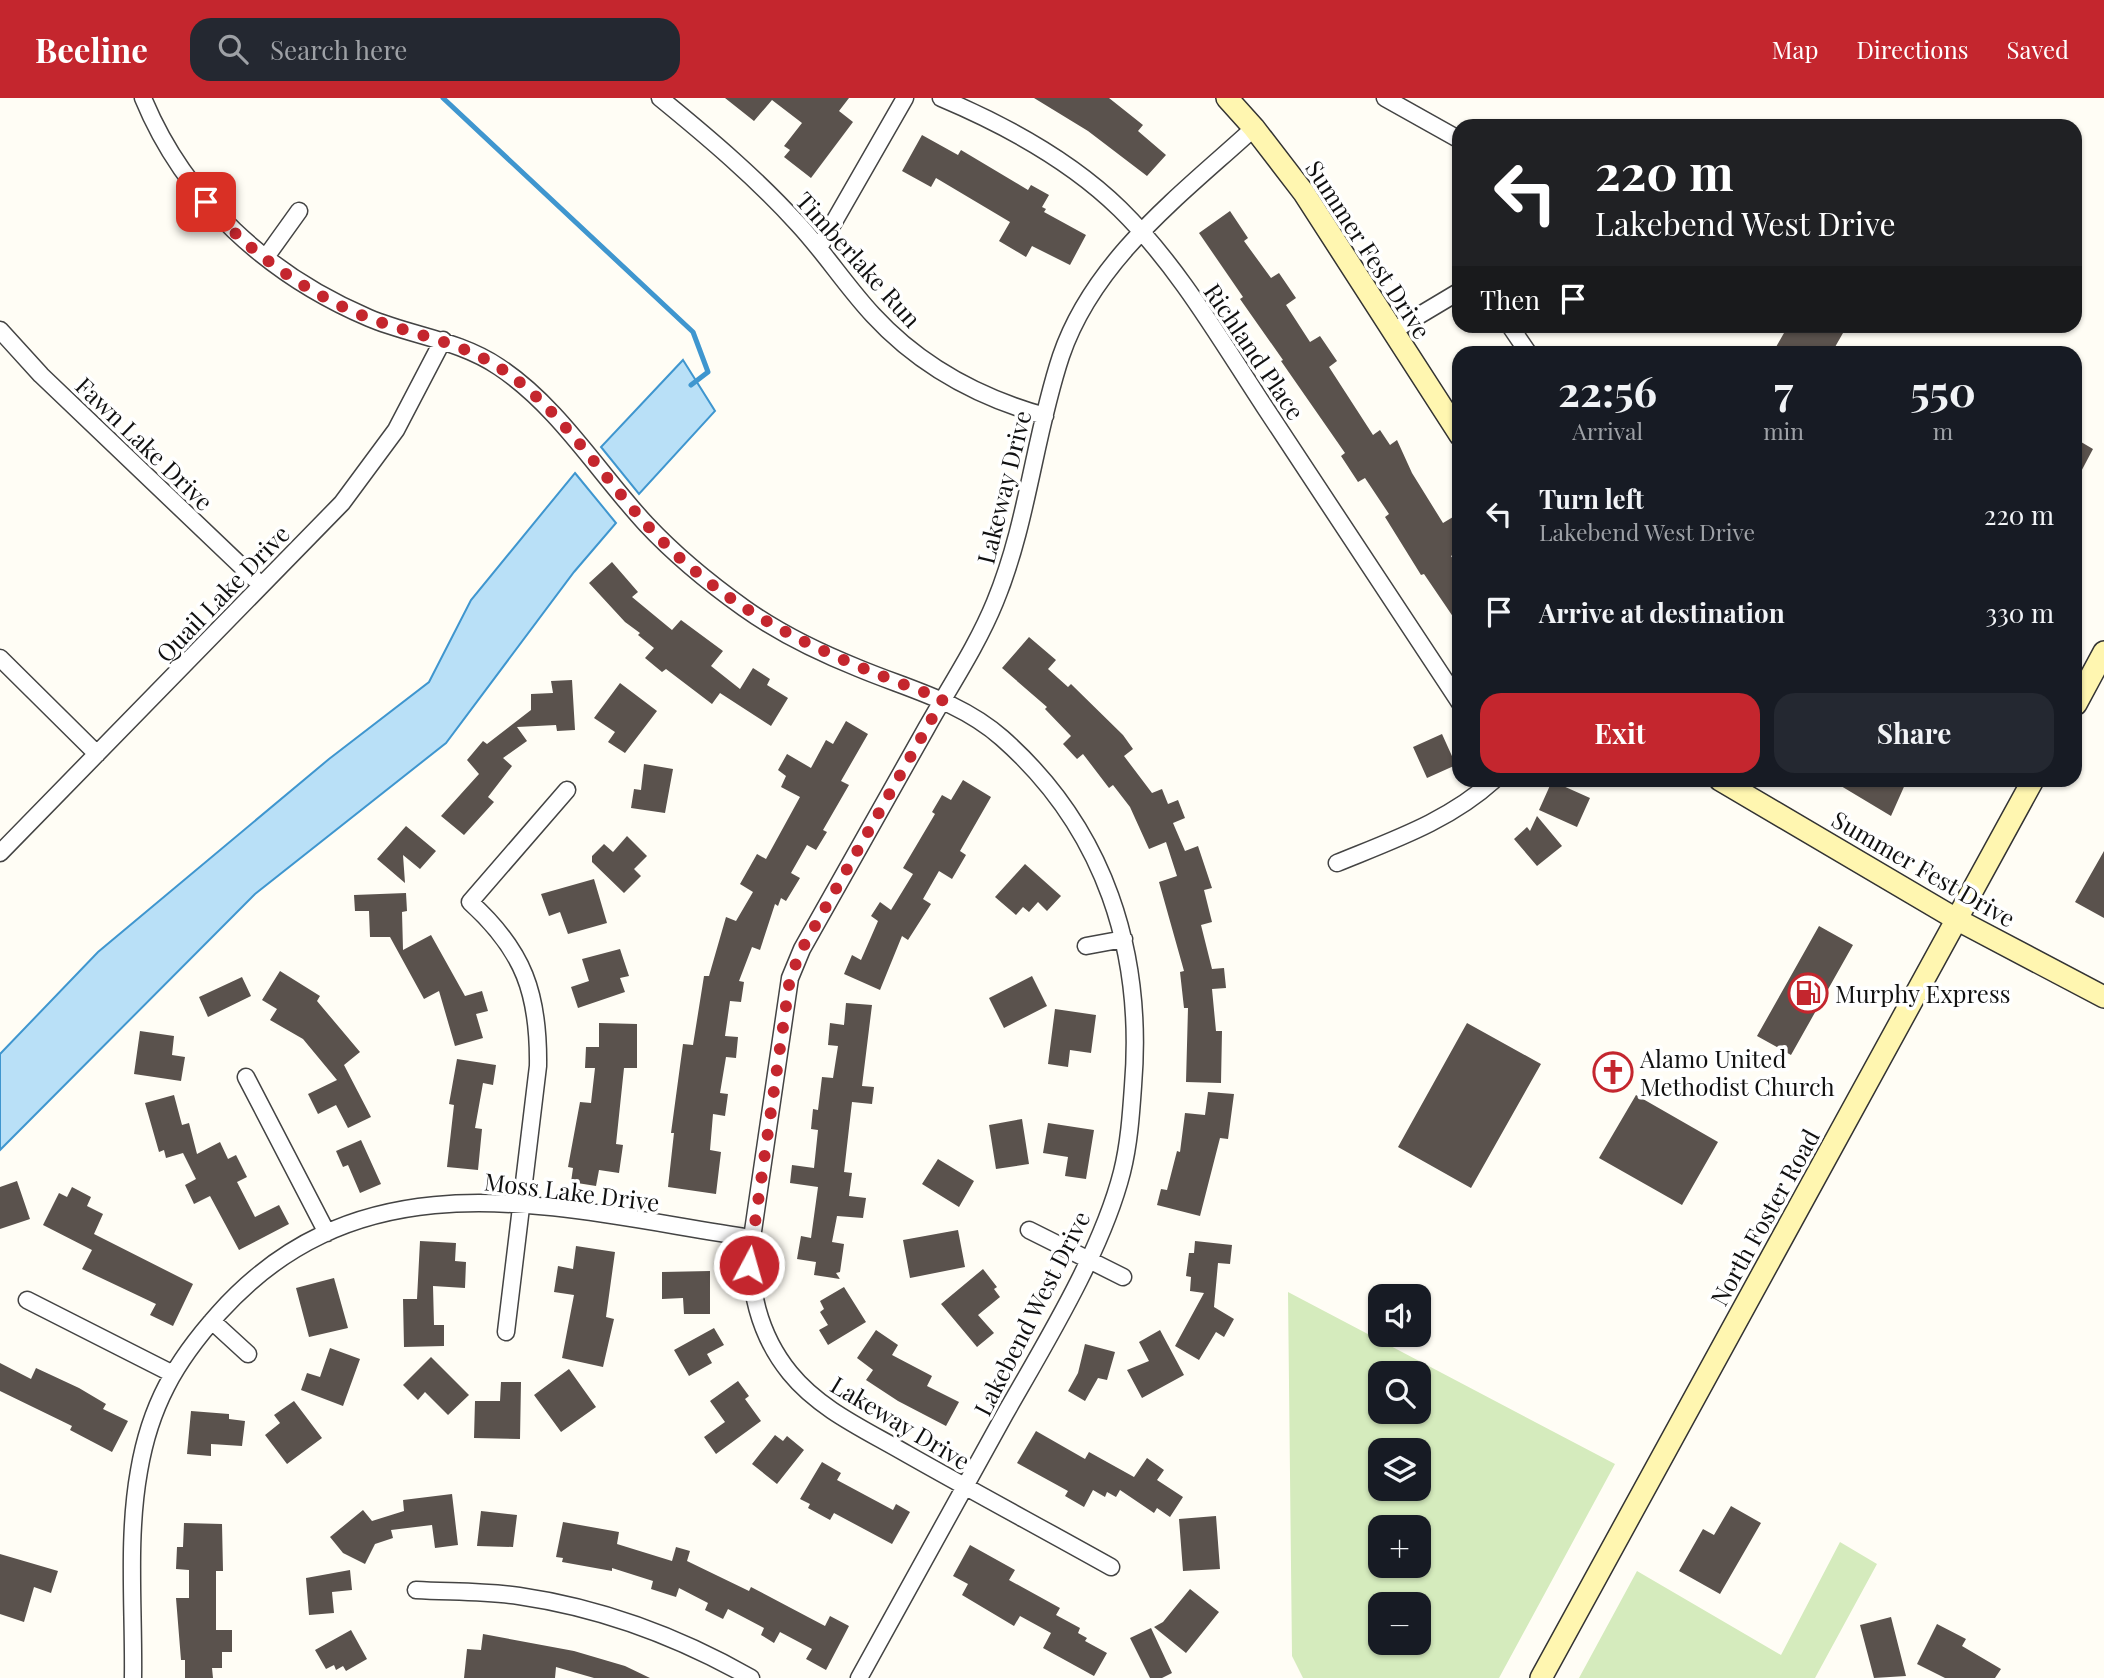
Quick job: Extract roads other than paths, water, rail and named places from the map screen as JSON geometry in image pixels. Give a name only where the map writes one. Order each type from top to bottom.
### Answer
[{"type":"main road","name":"Summer Fest Drive","points":[[1227,98],[1304,193],[1452,423]]},
{"type":"main road","points":[[2082,693],[2104,652]]},
{"type":"main road","name":"Summer Fest Drive","points":[[1732,787],[1956,919],[2104,997]]},
{"type":"main road","name":"North Foster Road","points":[[1541,1678],[2029,787]]},
{"type":"street","name":"Lakebend West Drive","points":[[143,98],[171,154],[194,188],[218,217],[265,257],[315,291],[373,320],[443,340],[499,366],[526,388],[648,526],[694,570],[747,610],[802,643],[859,669],[943,699],[970,712],[1000,736],[1060,800],[1105,876],[1131,969],[1137,1039],[1130,1128],[1122,1173],[1087,1260],[1030,1371],[859,1678]]},
{"type":"street","name":"Timberlake Run","points":[[660,98],[723,149],[773,197],[819,248],[870,312],[921,358],[963,385],[1009,406],[1045,416]]},
{"type":"street","points":[[819,248],[905,98]]},
{"type":"street","name":"Richland Place","points":[[941,98],[1018,135],[1061,161],[1101,192],[1142,231],[1212,326],[1452,691]]},
{"type":"street","points":[[1385,98],[1452,136]]},
{"type":"street","name":"Lakeway Drive","points":[[1111,1567],[829,1409],[788,1371],[768,1338],[755,1303],[749,1265],[790,978],[802,949],[969,656],[1004,578],[1017,541],[1056,372],[1073,326],[1100,282],[1142,231],[1254,128]]},
{"type":"street","points":[[265,257],[299,211]]},
{"type":"street","points":[[1393,331],[1452,296]]},
{"type":"street","name":"Fawn Lake Drive","points":[[0,330],[41,375],[261,585]]},
{"type":"street","name":"Quail Lake Drive","points":[[0,853],[362,479],[396,430],[443,340]]},
{"type":"street","points":[[0,658],[97,754]]},
{"type":"street","points":[[1337,863],[1426,827],[1477,796],[1487,787]]},
{"type":"street","points":[[506,1332],[537,1066],[534,1011],[519,959],[499,929],[470,902],[567,790]]},
{"type":"street","points":[[1086,946],[1124,939]]},
{"type":"street","points":[[246,1077],[327,1233]]},
{"type":"street","name":"Moss Lake Drive","points":[[133,1678],[135,1514],[138,1472],[146,1438],[171,1373],[212,1321],[261,1273],[292,1251],[327,1233],[394,1210],[437,1203],[523,1204],[752,1238]]},
{"type":"street","points":[[1028,1230],[1123,1277]]},
{"type":"street","points":[[27,1300],[171,1373]]},
{"type":"street","points":[[212,1321],[248,1354]]},
{"type":"street","points":[[416,1590],[516,1595],[576,1606],[634,1623],[691,1647],[751,1678]]},
{"type":"water","points":[[683,360],[715,411],[639,494],[601,447]]},
{"type":"water","points":[[575,473],[616,523],[574,572],[446,743],[255,894],[0,1150],[0,1054],[98,952],[329,759],[429,682],[471,600]]},
{"type":"waterway","points":[[443,98],[693,332],[708,372],[691,385]]},
{"type":"place","name":"Murphy Express","points":[[1808,993]]},
{"type":"place","name":"Alamo United Methodist Church","points":[[1613,1072]]}]
